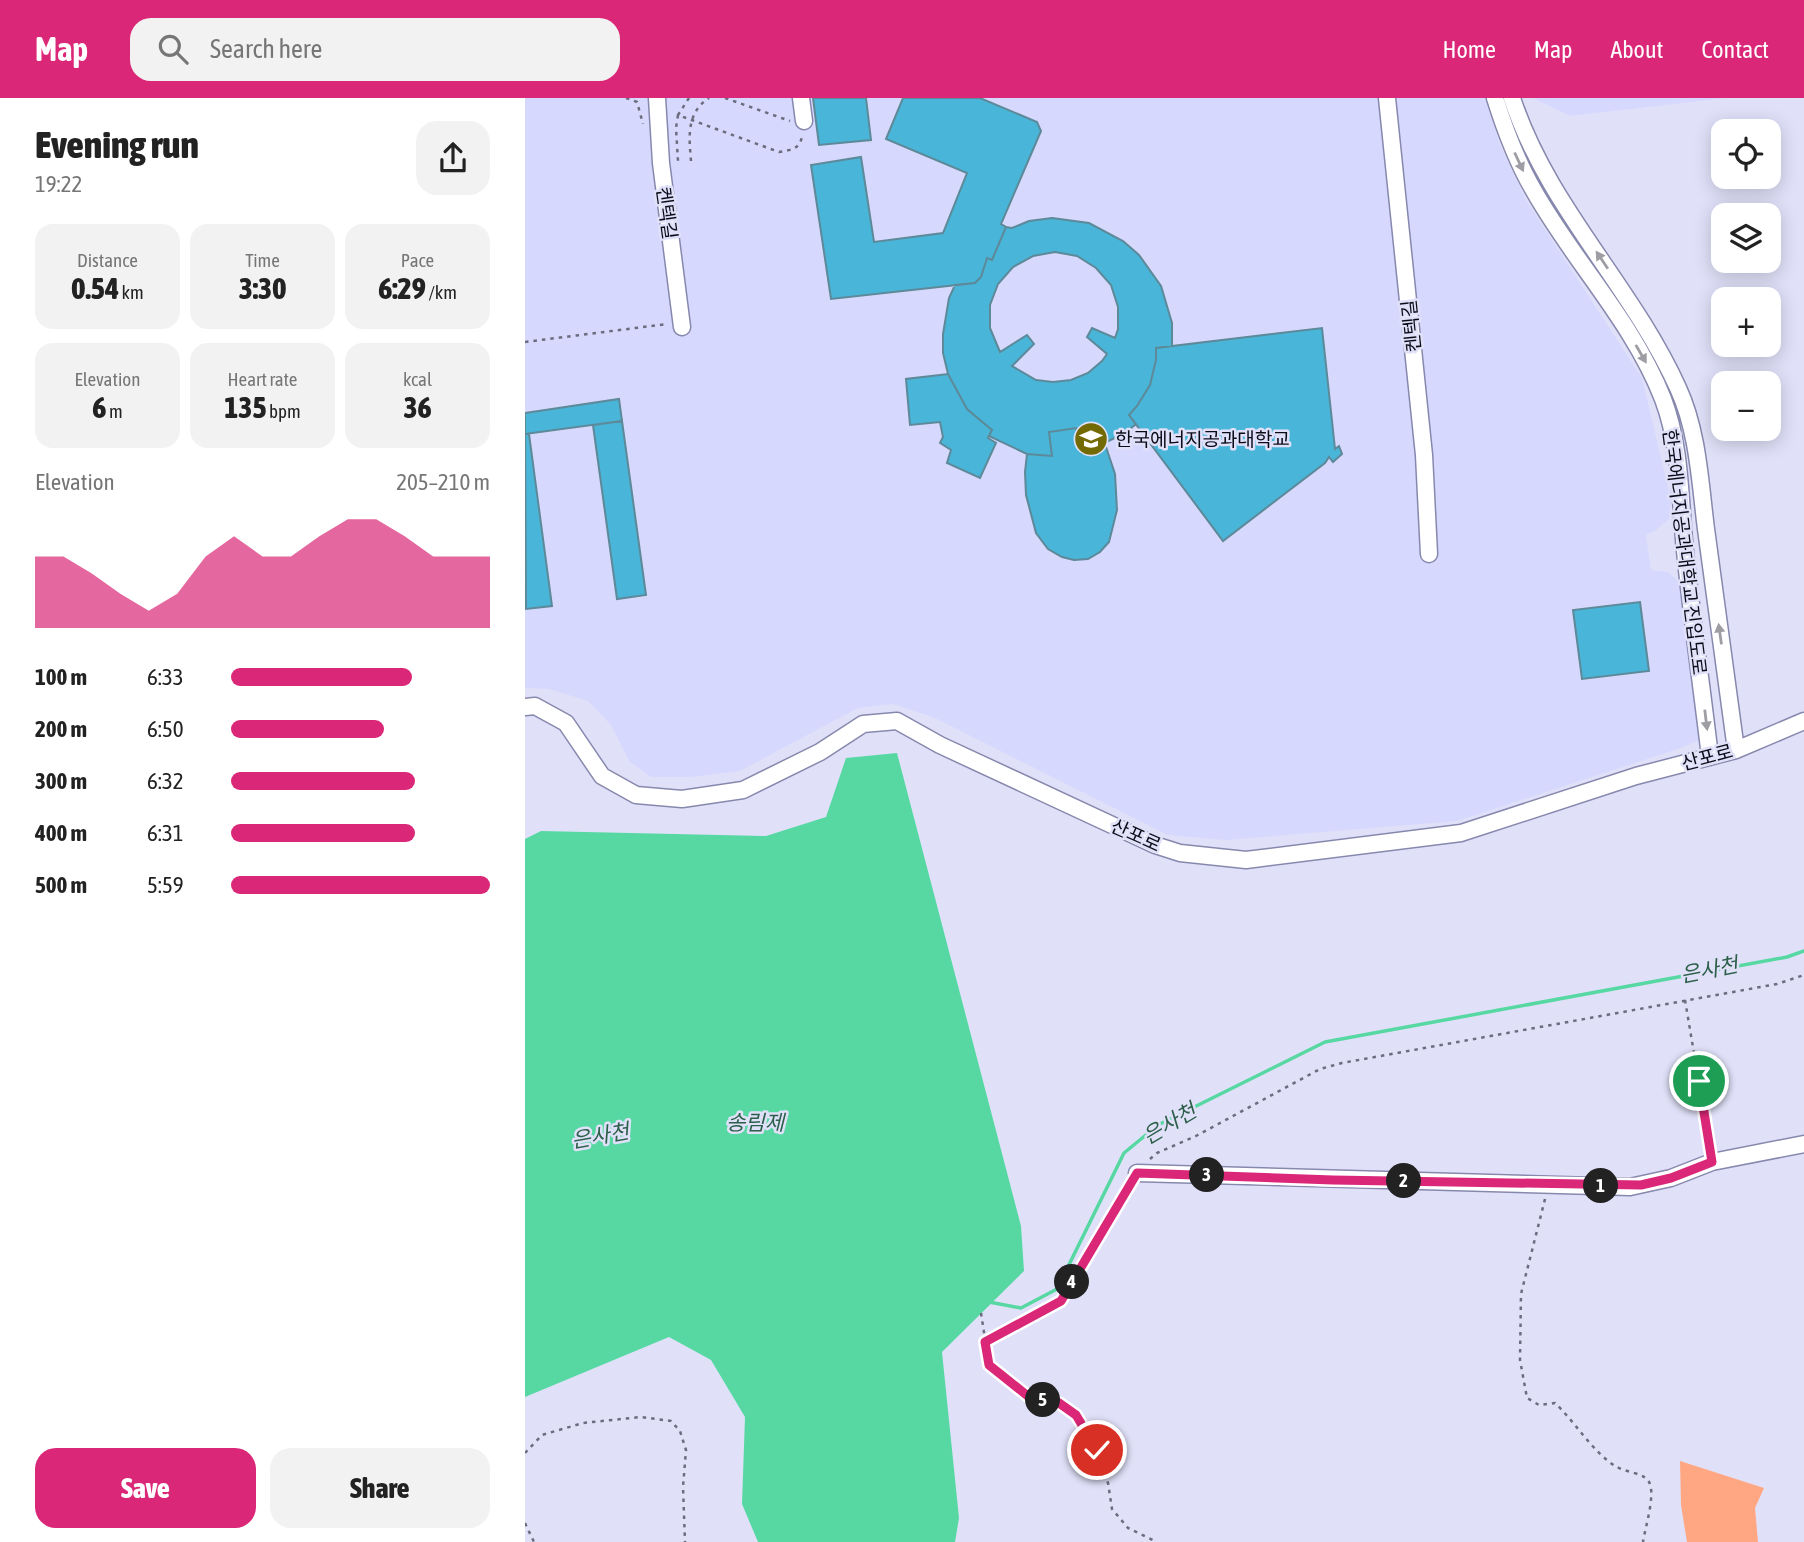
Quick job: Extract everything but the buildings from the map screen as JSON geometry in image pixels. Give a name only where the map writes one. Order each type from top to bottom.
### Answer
[{"type":"street","name":"켄텍길","points":[[657,98],[677,325]]},
{"type":"street","points":[[801,98],[804,124]]},
{"type":"street","name":"켄텍길","points":[[1387,98],[1425,455],[1429,554]]},
{"type":"street","name":"한국에너지공과대학교 진입도로","points":[[1495,98],[1517,159],[1535,193],[1633,340],[1664,401],[1673,435],[1710,757]]},
{"type":"street","name":"한국에너지공과대학교 진입도로","points":[[1512,98],[1532,152],[1647,329],[1680,392],[1696,450],[1736,750]]},
{"type":"street","name":"산포로","points":[[525,707],[535,706],[566,723],[602,775],[636,794],[682,799],[743,790],[820,752],[863,724],[897,721],[940,745],[1155,845],[1180,853],[1224,859],[1279,857],[1461,833],[1636,776],[1736,750],[1804,721]]},
{"type":"street","points":[[1137,1173],[1333,1180],[1641,1185],[1671,1178],[1712,1162],[1804,1144]]},
{"type":"path","points":[[625,98],[637,102],[643,124]]},
{"type":"path","points":[[678,161],[675,128],[678,116],[689,98]]},
{"type":"path","points":[[691,161],[691,121],[701,103],[709,98]]},
{"type":"path","points":[[678,116],[779,152],[794,149],[802,142],[804,124],[725,98]]},
{"type":"path","points":[[525,342],[677,325]]},
{"type":"path","points":[[985,1342],[1061,1301],[1137,1173],[1157,1153],[1196,1136],[1321,1069],[1777,984],[1804,975]]},
{"type":"path","points":[[1685,1000],[1712,1162]]},
{"type":"path","points":[[1549,1183],[1521,1294],[1520,1360],[1527,1398],[1539,1405],[1555,1403],[1604,1458],[1619,1469],[1647,1479],[1650,1483],[1651,1502],[1643,1542]]},
{"type":"path","points":[[981,1314],[989,1365],[1029,1397],[1059,1403],[1076,1415],[1097,1450],[1108,1483],[1112,1509],[1128,1528],[1157,1542]]},
{"type":"path","points":[[525,1453],[542,1435],[583,1423],[641,1417],[671,1421],[680,1431],[686,1450],[683,1487],[685,1542]]},
{"type":"path","points":[[525,1523],[534,1542]]},
{"type":"shaded area","name":"한국에너지공과대학교","points":[[525,98],[1487,98],[1500,145],[1526,200],[1642,378],[1671,500],[1669,519],[1646,535],[1651,570],[1668,572],[1683,585],[1700,740],[1457,821],[1225,840],[1168,835],[933,717],[893,704],[858,708],[740,771],[691,777],[651,777],[629,761],[611,725],[588,701],[549,689],[525,688]]},
{"type":"shaded area","points":[[1533,98],[1726,98],[1570,116]]},
{"type":"shaded area","points":[[1680,1461],[1764,1488],[1755,1508],[1758,1542],[1687,1542],[1681,1505]]},
{"type":"water","name":"송림제","points":[[897,753],[1021,1226],[1024,1271],[942,1352],[959,1518],[955,1542],[758,1542],[742,1504],[745,1417],[711,1360],[669,1337],[525,1397],[525,839],[541,831],[766,836],[826,817],[846,758]]},
{"type":"waterway","name":"은사천","points":[[989,1302],[1021,1308],[1057,1289],[1124,1153],[1158,1125],[1325,1042],[1787,957],[1804,951]]},
{"type":"place","name":"한국에너지공과대학교","points":[[1091,439]]},
{"type":"route","points":[[1097,1450],[1076,1415],[1059,1403],[1029,1397],[989,1365],[985,1342],[1061,1301],[1137,1173],[1333,1180],[1641,1185],[1671,1178],[1712,1162],[1699,1081]]}]
